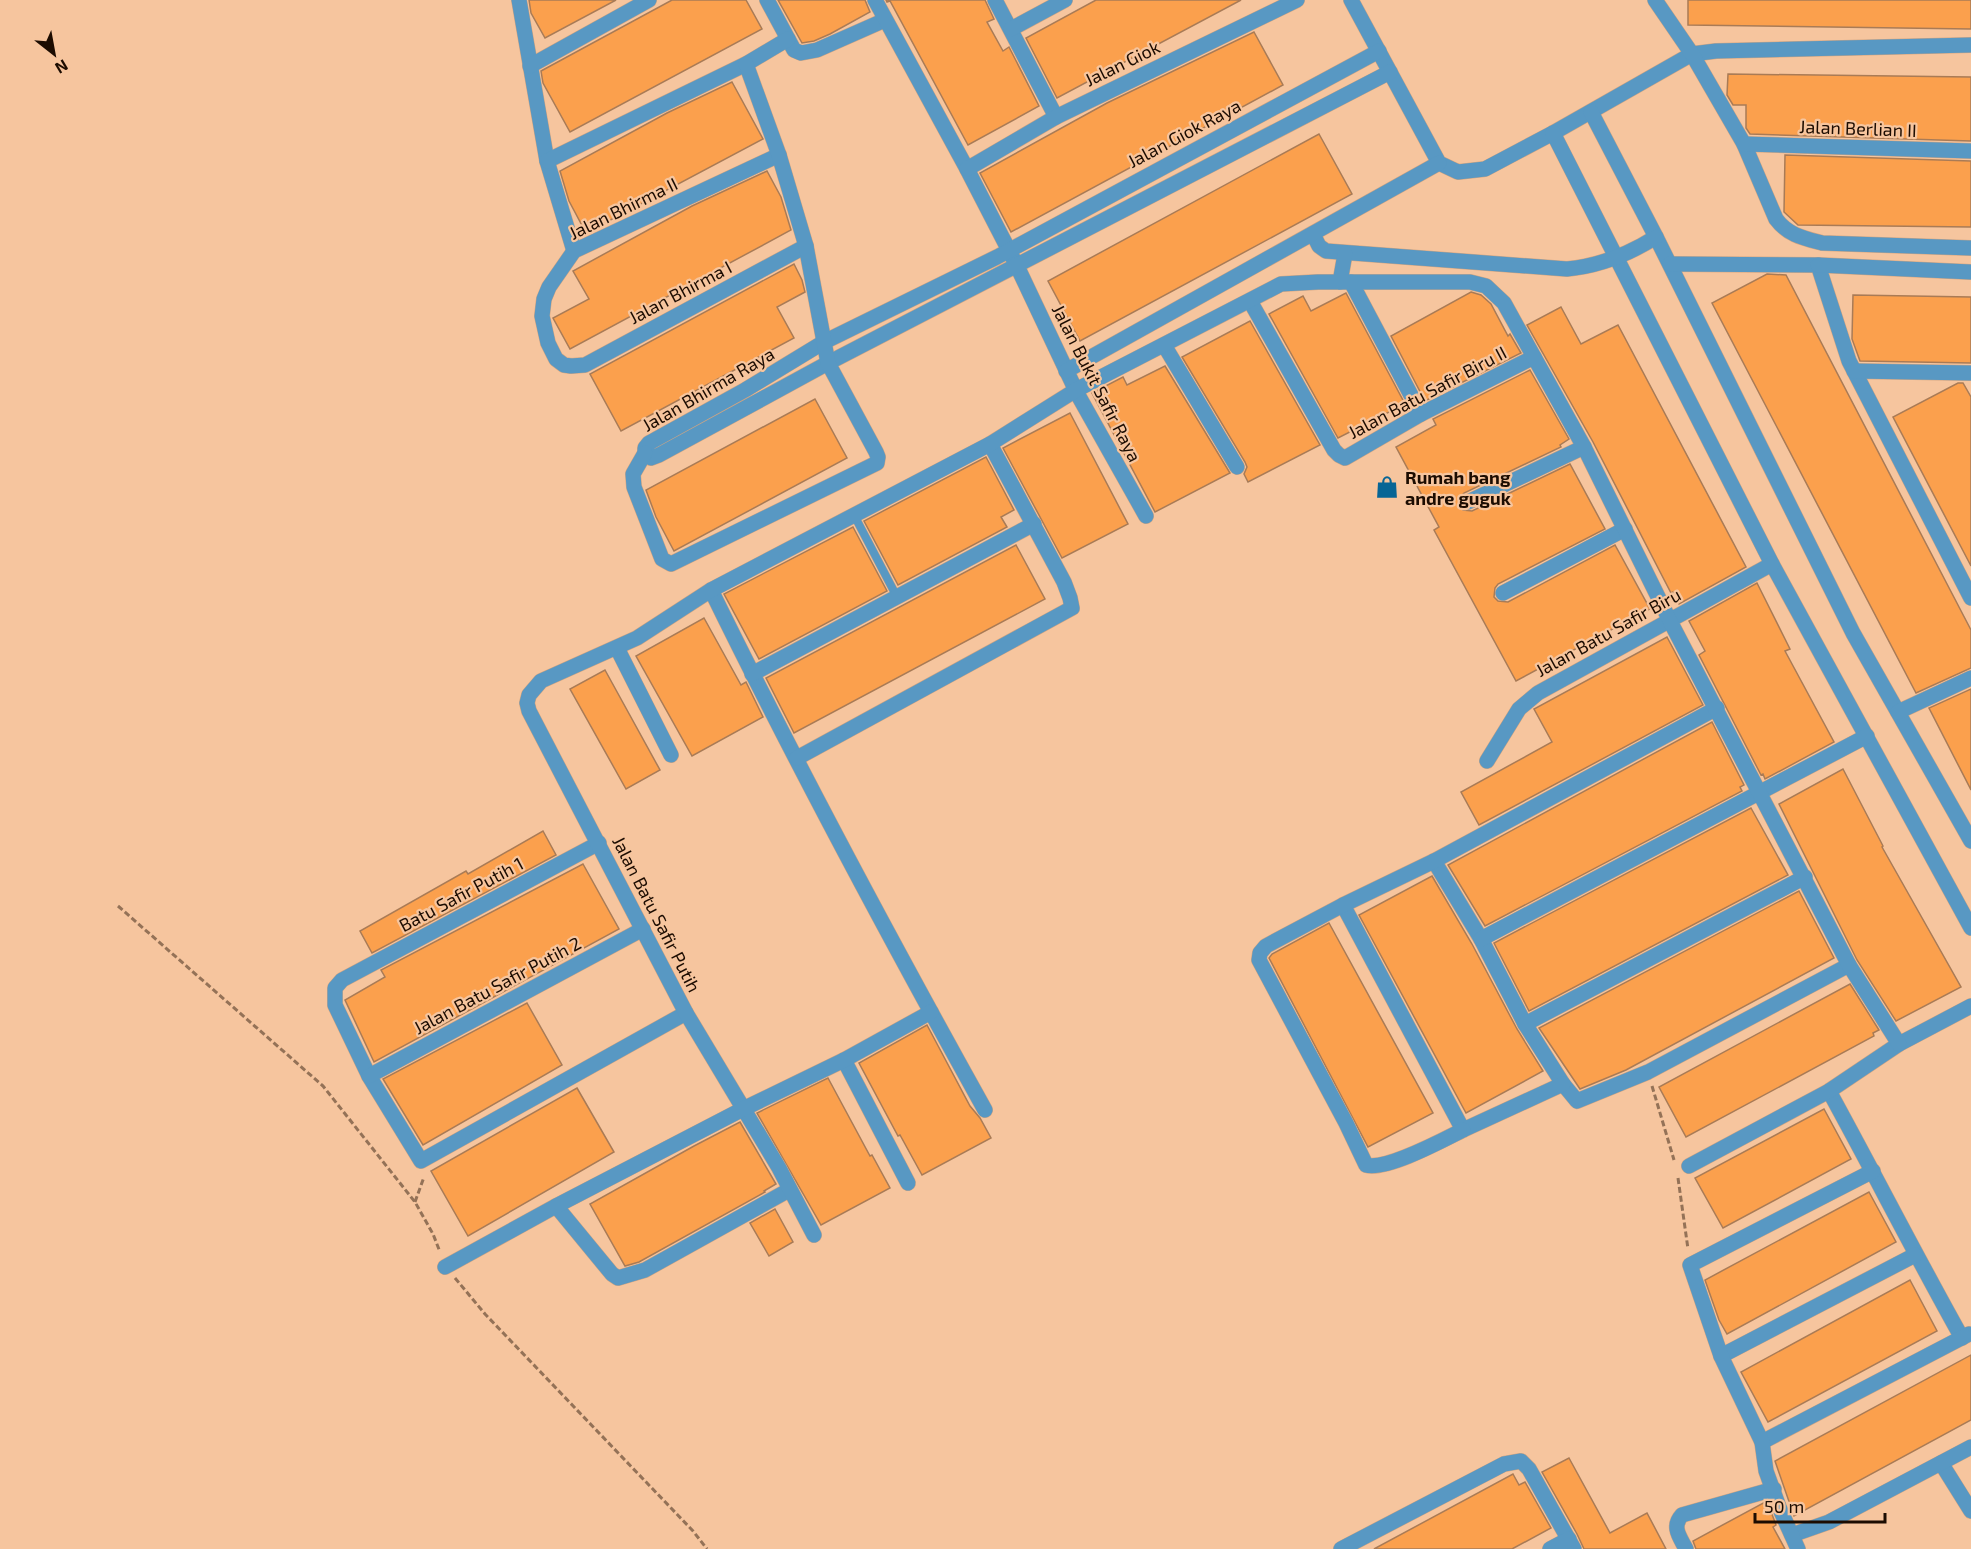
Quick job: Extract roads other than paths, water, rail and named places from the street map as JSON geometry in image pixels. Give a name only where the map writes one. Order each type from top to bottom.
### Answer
[{"type":"street","points":[[519,0],[548,161],[574,251]]},
{"type":"street","points":[[531,66],[649,0]]},
{"type":"street","points":[[767,0],[794,50],[808,53],[885,20]]},
{"type":"street","name":"Jalan Bukit Safir Raya","points":[[875,0],[967,169],[1017,266],[1071,380],[1146,516]]},
{"type":"street","points":[[995,0],[1056,117]]},
{"type":"street","points":[[1011,29],[1065,0]]},
{"type":"street","name":"Jalan Giok","points":[[967,169],[1056,117],[1297,0]]},
{"type":"street","points":[[1351,0],[1439,163],[1458,172],[1485,169],[1692,54],[1716,51],[1971,45]]},
{"type":"street","points":[[1655,0],[1692,54],[1744,144],[1782,228],[1798,237],[1822,243],[1971,248]]},
{"type":"street","points":[[548,161],[746,64],[788,39]]},
{"type":"street","name":"Jalan Giok Raya","points":[[1007,250],[1379,51]]},
{"type":"street","points":[[645,453],[633,474],[634,487],[662,559],[671,564],[877,463],[876,452],[828,363],[806,246],[779,155],[746,64]]},
{"type":"street","points":[[1017,266],[1390,72]]},
{"type":"street","points":[[1307,89],[1318,109]]},
{"type":"street","points":[[1591,112],[1853,633],[1971,841]]},
{"type":"street","points":[[1553,133],[1620,256],[1772,564],[1971,928]]},
{"type":"street","name":"Jalan Berlian II","points":[[1744,144],[1971,151]]},
{"type":"street","name":"Jalan Bhirma II","points":[[571,366],[564,365],[556,359],[548,343],[542,316],[544,299],[549,287],[574,251],[779,155]]},
{"type":"street","points":[[671,755],[617,648],[711,590],[990,444],[1071,380],[1312,234],[1439,163]]},
{"type":"street","points":[[1312,234],[1319,246],[1326,251],[1344,256],[1567,269],[1582,268],[1620,256],[1659,249],[1818,265],[1971,272]]},
{"type":"street","name":"Jalan Bhirma I","points":[[571,366],[585,365],[806,246]]},
{"type":"street","name":"Jalan Bhirma Raya","points":[[1007,250],[824,342],[745,390],[649,443],[645,448],[645,453],[651,458],[659,455],[828,363],[1017,266]]},
{"type":"street","points":[[1344,256],[1344,281],[1421,414]]},
{"type":"street","points":[[1818,265],[1854,371],[1971,598]]},
{"type":"street","points":[[1071,380],[1164,345],[1281,284],[1344,281],[1462,282],[1486,286],[1504,303],[1584,447],[1670,621],[1850,965],[1899,1044]]},
{"type":"street","name":"Jalan Batu Safir Biru II","points":[[1250,301],[1339,455],[1345,458],[1421,414],[1534,357]]},
{"type":"street","points":[[1164,345],[1237,467]]},
{"type":"street","points":[[1854,371],[1967,373],[1971,387]]},
{"type":"street","points":[[797,758],[1072,608],[1064,582],[990,444]]},
{"type":"street","points":[[1468,502],[1584,447]]},
{"type":"street","points":[[752,674],[1034,524]]},
{"type":"street","points":[[1503,593],[1625,529]]},
{"type":"street","name":"Jalan Batu Safir Biru","points":[[1487,761],[1519,709],[1529,699],[1772,564]]},
{"type":"street","points":[[711,590],[752,674],[985,1110]]},
{"type":"street","name":"Jalan Batu Safir Putih","points":[[617,648],[541,681],[529,695],[527,703],[529,711],[686,1012],[779,1168],[814,1235]]},
{"type":"street","points":[[1898,712],[1971,678]]},
{"type":"street","points":[[1563,1084],[1394,1161],[1372,1167],[1364,1163],[1346,1123],[1272,987],[1259,960],[1260,953],[1266,946],[1342,905],[1434,861],[1716,708]]},
{"type":"street","points":[[1481,939],[1760,794],[1867,735]]},
{"type":"street","name":"Batu Safir Putih 1","points":[[369,1076],[335,1005],[335,988],[342,980],[599,843]]},
{"type":"street","points":[[1434,861],[1481,939],[1525,1024],[1573,1099],[1579,1101],[1648,1072],[1850,965]]},
{"type":"street","points":[[1525,1024],[1805,877]]},
{"type":"street","points":[[1342,905],[1463,1130]]},
{"type":"street","name":"Jalan Batu Safir Putih 2","points":[[369,1076],[643,929]]},
{"type":"street","points":[[1680,1166],[1829,1091],[1899,1044],[1971,1006]]},
{"type":"street","points":[[369,1076],[422,1161],[686,1012]]},
{"type":"street","points":[[445,1267],[556,1206],[931,1012]]},
{"type":"street","points":[[844,1059],[908,1183]]},
{"type":"street","points":[[1761,1442],[1966,1336],[1915,1255],[1829,1091]]},
{"type":"street","points":[[1872,1171],[1690,1264],[1721,1356],[1761,1442],[1766,1471],[1795,1542],[1971,1446]]},
{"type":"street","points":[[556,1206],[612,1274],[618,1278],[645,1270],[789,1190]]},
{"type":"street","points":[[1721,1356],[1915,1255]]},
{"type":"street","points":[[1341,1549],[1504,1464],[1518,1461],[1529,1469],[1571,1544],[1550,1549]]},
{"type":"street","points":[[1941,1463],[1971,1511]]},
{"type":"street","points":[[1686,1549],[1677,1531],[1677,1520],[1682,1515],[1773,1489]]},
{"type":"lane","points":[[854,515],[897,597]]},
{"type":"place","name":"Rumah bang andre guguk","points":[[1387,487]]}]
